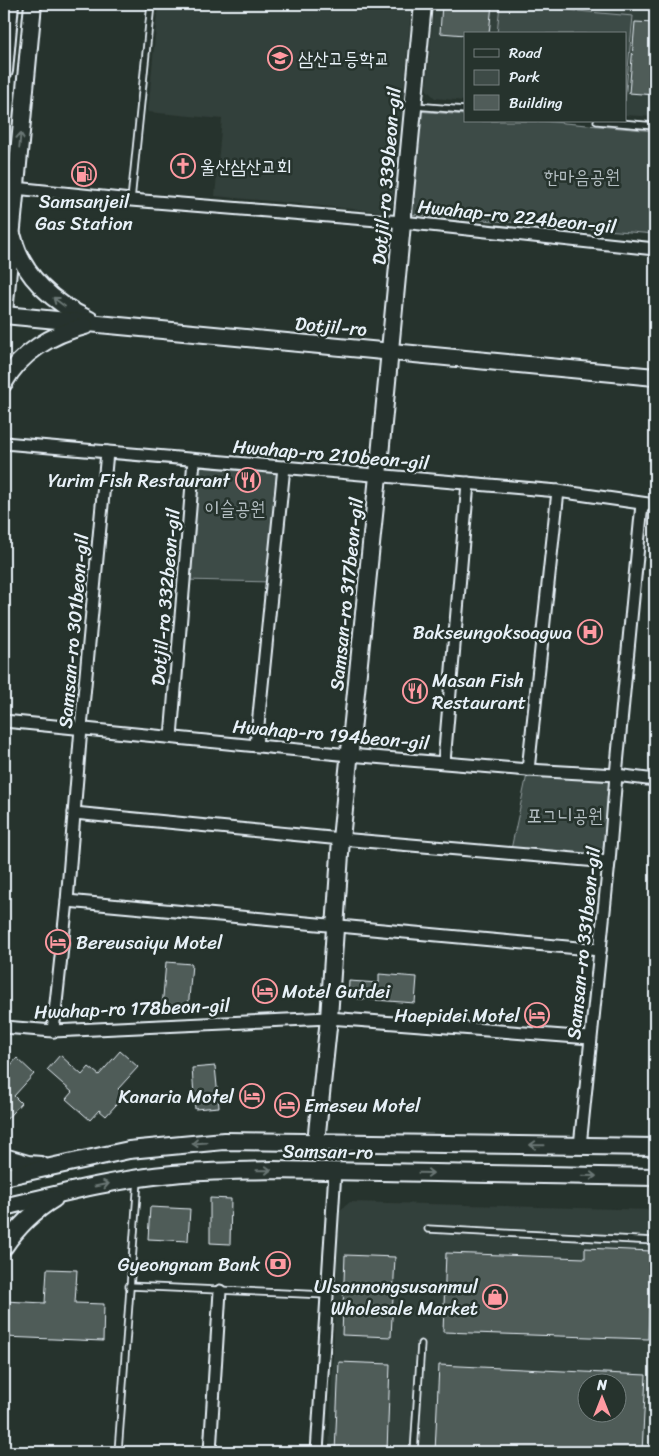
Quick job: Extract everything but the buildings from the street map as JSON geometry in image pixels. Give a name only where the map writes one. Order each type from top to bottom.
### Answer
[{"type":"main road","points":[[4,71],[10,4]]},
{"type":"main road","points":[[4,314],[33,4]]},
{"type":"main road","name":"Dotjil-ro 339beon-gil","points":[[390,352],[423,4]]},
{"type":"main road","points":[[4,207],[9,206],[12,202],[15,188]]},
{"type":"main road","points":[[12,230],[18,252],[34,279],[66,307],[77,314],[102,324]]},
{"type":"main road","name":"Dotjil-ro","points":[[4,314],[655,377]]},
{"type":"main road","points":[[4,383],[25,357],[45,341],[71,329],[102,324]]},
{"type":"main road","name":"Samsan-ro 317beon-gil","points":[[316,1142],[329,1018],[341,840],[390,352]]},
{"type":"main road","name":"Samsan-ro","points":[[4,1177],[129,1150],[224,1141],[655,1148]]},
{"type":"main road","points":[[4,1157],[28,1164],[55,1165]]},
{"type":"main road","name":"Samsan-ro","points":[[4,1208],[68,1192],[138,1178],[223,1171],[334,1171],[655,1177]]},
{"type":"main road","points":[[4,1247],[13,1234],[39,1209],[68,1192]]},
{"type":"street","name":"Hwahap-ro 224beon-gil","points":[[15,188],[131,200],[402,222],[655,249]]},
{"type":"street","name":"Hwahap-ro 210beon-gil","points":[[4,443],[558,491],[655,506]]},
{"type":"street","name":"Samsan-ro 301beon-gil","points":[[53,1031],[67,901],[107,452]]},
{"type":"street","name":"Dotjil-ro 332beon-gil","points":[[171,737],[194,460]]},
{"type":"street","points":[[256,746],[284,468]]},
{"type":"street","points":[[444,762],[468,483]]},
{"type":"street","points":[[528,770],[558,491]]},
{"type":"street","name":"Samsan-ro 331beon-gil","points":[[580,1146],[609,862],[642,504]]},
{"type":"street","name":"Hwahap-ro 194beon-gil","points":[[4,721],[349,755],[528,770],[616,775],[655,780]]},
{"type":"street","points":[[74,813],[341,840],[609,862]]},
{"type":"street","points":[[67,901],[600,950]]},
{"type":"street","name":"Hwahap-ro 178beon-gil","points":[[4,1026],[53,1031],[329,1018],[590,1038]]},
{"type":"street","points":[[317,1452],[334,1171]]},
{"type":"street","points":[[210,1452],[220,1291]]},
{"type":"lane","points":[[131,200],[151,4]]},
{"type":"lane","points":[[413,106],[464,110]]},
{"type":"lane","points":[[609,122],[655,126]]},
{"type":"lane","points":[[118,1452],[138,1178]]},
{"type":"lane","points":[[428,1229],[655,1241]]},
{"type":"lane","points":[[129,1286],[326,1295]]},
{"type":"lane","points":[[414,1452],[421,1344]]},
{"type":"shaded area","name":"삼산고등학교","points":[[158,4],[412,4],[393,203],[384,212],[215,196],[222,119],[148,112]]},
{"type":"shaded area","points":[[434,4],[655,4],[655,117],[626,115],[626,32],[464,32],[464,101],[435,98],[426,89]]},
{"type":"shaded area","name":"Ulsannongsusanmul Wholesale Market","points":[[350,1202],[655,1210],[655,1452],[329,1452],[339,1211]]},
{"type":"green space","points":[[500,4],[633,16],[626,90],[626,32],[497,32]]},
{"type":"green space","name":"한마음공원","points":[[417,111],[464,115],[464,122],[553,122],[655,131],[655,234],[408,214]]},
{"type":"green space","name":"이슬공원","points":[[194,460],[284,467],[273,582],[184,580]]},
{"type":"green space","name":"포그니공원","points":[[528,770],[616,775],[609,862],[510,854]]},
{"type":"place","name":"삼산고등학교","points":[[280,58]]},
{"type":"place","name":"울산삼산교회","points":[[183,166]]},
{"type":"place","name":"Samsanjeil Gas Station","points":[[84,174]]},
{"type":"place","name":"Yurim Fish Restaurant","points":[[248,480]]},
{"type":"place","name":"Bakseungoksoagwa","points":[[590,632]]},
{"type":"place","name":"Masan Fish Restaurant","points":[[415,691]]},
{"type":"place","name":"Bereusaiyu Motel","points":[[58,942]]},
{"type":"place","name":"Motel Gutdei","points":[[265,991]]},
{"type":"place","name":"Haepidei Motel","points":[[537,1015]]},
{"type":"place","name":"Kanaria Motel","points":[[252,1096]]},
{"type":"place","name":"Emeseu Motel","points":[[287,1105]]},
{"type":"place","name":"Gyeongnam Bank","points":[[278,1264]]},
{"type":"place","name":"Ulsannongsusanmul Wholesale Market","points":[[495,1297]]}]
